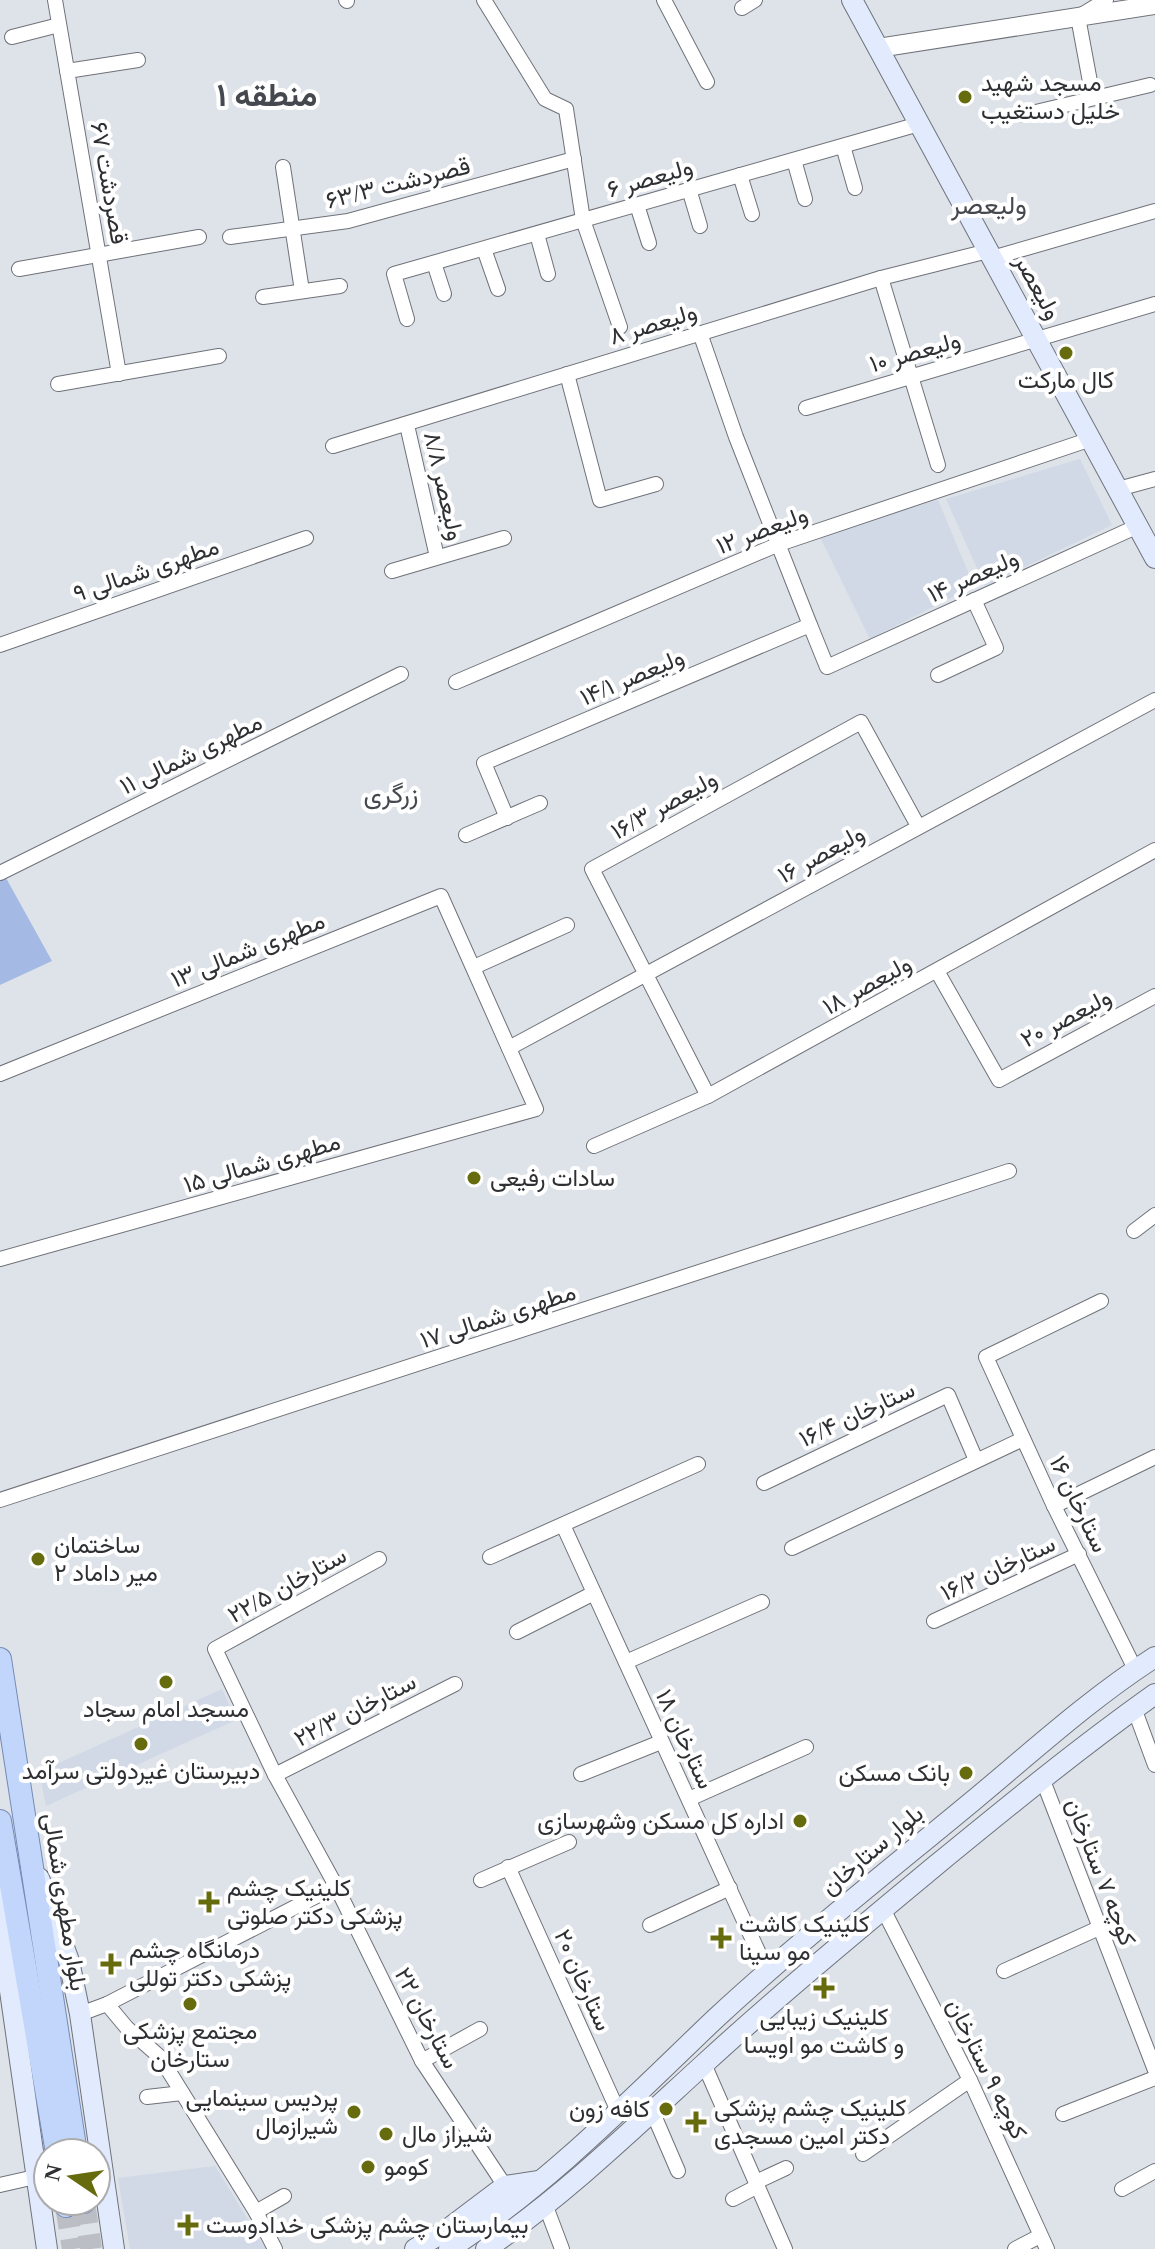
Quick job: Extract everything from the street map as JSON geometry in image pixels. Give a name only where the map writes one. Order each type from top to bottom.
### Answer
[{"type":"main road","name":"ولیعصر","points":[[852,0],[1155,558]]},
{"type":"main road","name":"بلوار ستارخان","points":[[449,2249],[476,2232],[539,2181],[767,1971],[1135,1669],[1155,1657]]},
{"type":"main road","name":"بلوار مطهرى شمالى","points":[[0,1659],[74,2137]]},
{"type":"main road","points":[[486,2249],[653,2113],[704,2064],[883,1909],[1042,1778],[1155,1694]]},
{"type":"main road","name":"بلوار مطهرى شمالى","points":[[0,1821],[54,2137]]},
{"type":"main road","points":[[33,1861],[69,1961],[80,2014],[114,2249]]},
{"type":"main road","points":[[8,1865],[3,1942],[32,2155]]},
{"type":"main road","points":[[415,2249],[444,2232],[505,2186],[539,2181]]},
{"type":"main road","points":[[42,2217],[47,2249]]},
{"type":"street","name":"۶۷ قصردشت","points":[[55,0],[119,374]]},
{"type":"street","points":[[484,0],[545,99],[566,109],[583,220],[620,327]]},
{"type":"street","points":[[664,0],[707,82]]},
{"type":"street","points":[[742,8],[755,0]]},
{"type":"street","points":[[1078,17],[1106,0]]},
{"type":"street","points":[[878,48],[1155,5]]},
{"type":"street","points":[[1078,17],[1093,98]]},
{"type":"street","points":[[12,37],[59,25]]},
{"type":"street","points":[[67,71],[138,60]]},
{"type":"street","points":[[1023,115],[1150,85]]},
{"type":"street","name":"۶ ولیعصر","points":[[407,319],[394,274],[919,124]]},
{"type":"street","points":[[843,146],[855,188]]},
{"type":"street","name":"۶۳/۳ قصردشت","points":[[230,237],[348,221],[574,159]]},
{"type":"street","points":[[794,160],[805,199]]},
{"type":"street","points":[[283,167],[302,291]]},
{"type":"street","points":[[740,175],[752,214]]},
{"type":"street","points":[[689,189],[700,226]]},
{"type":"street","points":[[637,205],[649,243]]},
{"type":"street","name":"۸ ولیعصر","points":[[333,446],[881,278],[990,254],[1155,211]]},
{"type":"street","points":[[537,234],[548,274]]},
{"type":"street","points":[[19,269],[199,237]]},
{"type":"street","points":[[484,249],[498,289]]},
{"type":"street","points":[[434,263],[444,294]]},
{"type":"street","points":[[881,278],[938,465]]},
{"type":"street","points":[[263,297],[340,286]]},
{"type":"street","name":"۱۰ ولیعصر","points":[[806,408],[1155,304]]},
{"type":"street","points":[[700,333],[736,437],[810,625]]},
{"type":"street","points":[[58,384],[219,356]]},
{"type":"street","points":[[567,374],[600,500],[656,484]]},
{"type":"street","name":"۸/۸ ولیعصر","points":[[407,425],[437,557]]},
{"type":"street","name":"۱۲ ولیعصر","points":[[456,682],[779,544],[1091,439]]},
{"type":"street","points":[[1118,489],[1155,479]]},
{"type":"street","name":"۱۴ ولیعصر","points":[[810,625],[827,667],[1138,526]]},
{"type":"street","name":"۹ مطهری شمالی","points":[[1,640],[306,538]]},
{"type":"street","points":[[392,571],[504,538]]},
{"type":"street","points":[[938,675],[996,648],[974,600]]},
{"type":"street","name":"۱۴/۱ ولیعصر","points":[[507,818],[484,763],[810,625]]},
{"type":"street","name":"۱۱ مطهری شمالی","points":[[0,873],[401,674]]},
{"type":"street","name":"۱۶ ولیعصر","points":[[509,1048],[1155,700]]},
{"type":"street","name":"۱۶/۳ ولیعصر","points":[[647,975],[592,869],[861,722],[918,826]]},
{"type":"street","points":[[466,835],[540,803]]},
{"type":"street","name":"۱۸ ولیعصر","points":[[594,1146],[708,1096],[1155,850]]},
{"type":"street","name":"۱۳ مطهری شمالی","points":[[0,1074],[441,896],[474,967]]},
{"type":"street","points":[[509,1048],[474,967],[567,925]]},
{"type":"street","name":"۲۰ ولیعصر","points":[[937,971],[999,1080],[1155,996]]},
{"type":"street","points":[[647,975],[708,1096]]},
{"type":"street","name":"۱۵ مطهری شمالی","points":[[0,1259],[536,1109],[509,1048]]},
{"type":"street","name":"۱۷ مطهری شمالی","points":[[0,1500],[1009,1171]]},
{"type":"street","points":[[1134,1231],[1155,1215]]},
{"type":"street","name":"۱۶ ستارخان","points":[[1101,1301],[986,1357],[1054,1506],[1135,1669]]},
{"type":"street","name":"۱۶/۴ ستارخان","points":[[764,1483],[948,1395],[976,1460]]},
{"type":"street","points":[[792,1548],[1023,1439]]},
{"type":"street","points":[[1054,1506],[1155,1457]]},
{"type":"street","points":[[490,1557],[698,1464]]},
{"type":"street","name":"۱۸ ستارخان","points":[[563,1525],[767,1971]]},
{"type":"street","name":"۱۶/۲ ستارخان","points":[[934,1621],[1079,1554]]},
{"type":"street","name":"۲۲/۵ ستارخان","points":[[215,1649],[379,1559]]},
{"type":"street","points":[[517,1632],[594,1593]]},
{"type":"street","points":[[626,1662],[762,1602]]},
{"type":"street","name":"۲۲ ستارخان","points":[[215,1649],[275,1775],[336,1886],[422,2061],[505,2186]]},
{"type":"street","name":"۲۲/۳ ستارخان","points":[[275,1775],[455,1684]]},
{"type":"street","points":[[1134,1708],[1155,1765]]},
{"type":"street","points":[[581,1774],[661,1742]]},
{"type":"street","points":[[689,1799],[806,1747]]},
{"type":"street","name":"کوچه ۷ ستارخان","points":[[1042,1778],[1155,2070]]},
{"type":"street","points":[[481,1880],[569,1842]]},
{"type":"street","name":"۲۰ ستارخان","points":[[508,1867],[618,2111]]},
{"type":"street","points":[[80,2014],[107,2004],[336,1886]]},
{"type":"street","points":[[650,1925],[730,1888]]},
{"type":"street","name":"کوچه ۹ ستارخان","points":[[883,1909],[970,2080],[1043,2243]]},
{"type":"street","points":[[1004,1971],[1099,1928]]},
{"type":"street","points":[[107,2004],[127,2028],[160,2057],[256,2212],[275,2249]]},
{"type":"street","points":[[422,2061],[480,2029]]},
{"type":"street","points":[[704,2064],[785,2249]]},
{"type":"street","points":[[1063,2114],[1155,2078]]},
{"type":"street","points":[[863,2154],[970,2080]]},
{"type":"street","points":[[147,2097],[182,2093]]},
{"type":"street","points":[[653,2113],[678,2171]]},
{"type":"street","points":[[733,2199],[786,2168]]},
{"type":"street","points":[[1122,2189],[1155,2171]]},
{"type":"street","points":[[0,2185],[32,2178]]},
{"type":"street","points":[[256,2212],[284,2196]]},
{"type":"street","points":[[545,2204],[562,2249]]},
{"type":"street","points":[[1015,2249],[1043,2243]]},
{"type":"shaded area","points":[[1080,459],[1112,525],[985,586],[946,499]]},
{"type":"shaded area","points":[[938,500],[974,586],[870,639],[819,535]]},
{"type":"shaded area","points":[[6,878],[52,961],[0,985],[0,881]]},
{"type":"shaded area","name":"دبیرستان غیردولتی سرآمد","points":[[222,1689],[236,1720],[46,1806],[39,1772]]},
{"type":"shaded area","name":"بیمارستان چشم پزشکی خدادوست","points":[[215,2166],[266,2249],[130,2249],[118,2178]]},
{"type":"tunnel","points":[[68,2217],[73,2249]]},
{"type":"tunnel","points":[[86,2217],[91,2249]]},
{"type":"place","name":"مسجد شهید خلیل دستغیب","points":[[965,97]]},
{"type":"place","name":"کال مارکت","points":[[1066,353]]},
{"type":"place","name":"سادات رفیعی","points":[[474,1178]]},
{"type":"place","name":"ساختمان میر داماد ۲","points":[[38,1559]]},
{"type":"place","name":"مسجد امام سجاد","points":[[166,1682]]},
{"type":"place","name":"دبیرستان غیردولتی سرآمد","points":[[141,1744]]},
{"type":"place","name":"بانک مسکن","points":[[966,1773]]},
{"type":"place","name":"اداره کل مسکن وشهرسازی","points":[[800,1821]]},
{"type":"place","name":"کلینیک چشم پزشکی دکتر صلوتی","points":[[209,1902]]},
{"type":"place","name":"کلینیک کاشت مو سینا","points":[[721,1938]]},
{"type":"place","name":"درمانگاه چشم پزشكی دكتر توللی","points":[[111,1964]]},
{"type":"place","name":"کلینیک زیبایی و کاشت مو اویسا","points":[[824,1988]]},
{"type":"place","name":"مجتمع پزشکی ستارخان","points":[[190,2004]]},
{"type":"place","name":"کافه زون","points":[[666,2109]]},
{"type":"place","name":"پردیس سینمایی شیرازمال","points":[[354,2112]]},
{"type":"place","name":"کلینیک چشم پزشکی دکتر امین مسجدی","points":[[696,2122]]},
{"type":"place","name":"شیراز مال","points":[[386,2134]]},
{"type":"place","name":"کومو","points":[[368,2167]]},
{"type":"place","name":"بیمارستان چشم پزشکی خدادوست","points":[[188,2225]]},
{"type":"district","name":"منطقه ۱","points":[[267,95]]},
{"type":"district","name":"ولیعصر","points":[[989,205]]},
{"type":"district","name":"زرگری","points":[[391,794]]}]
